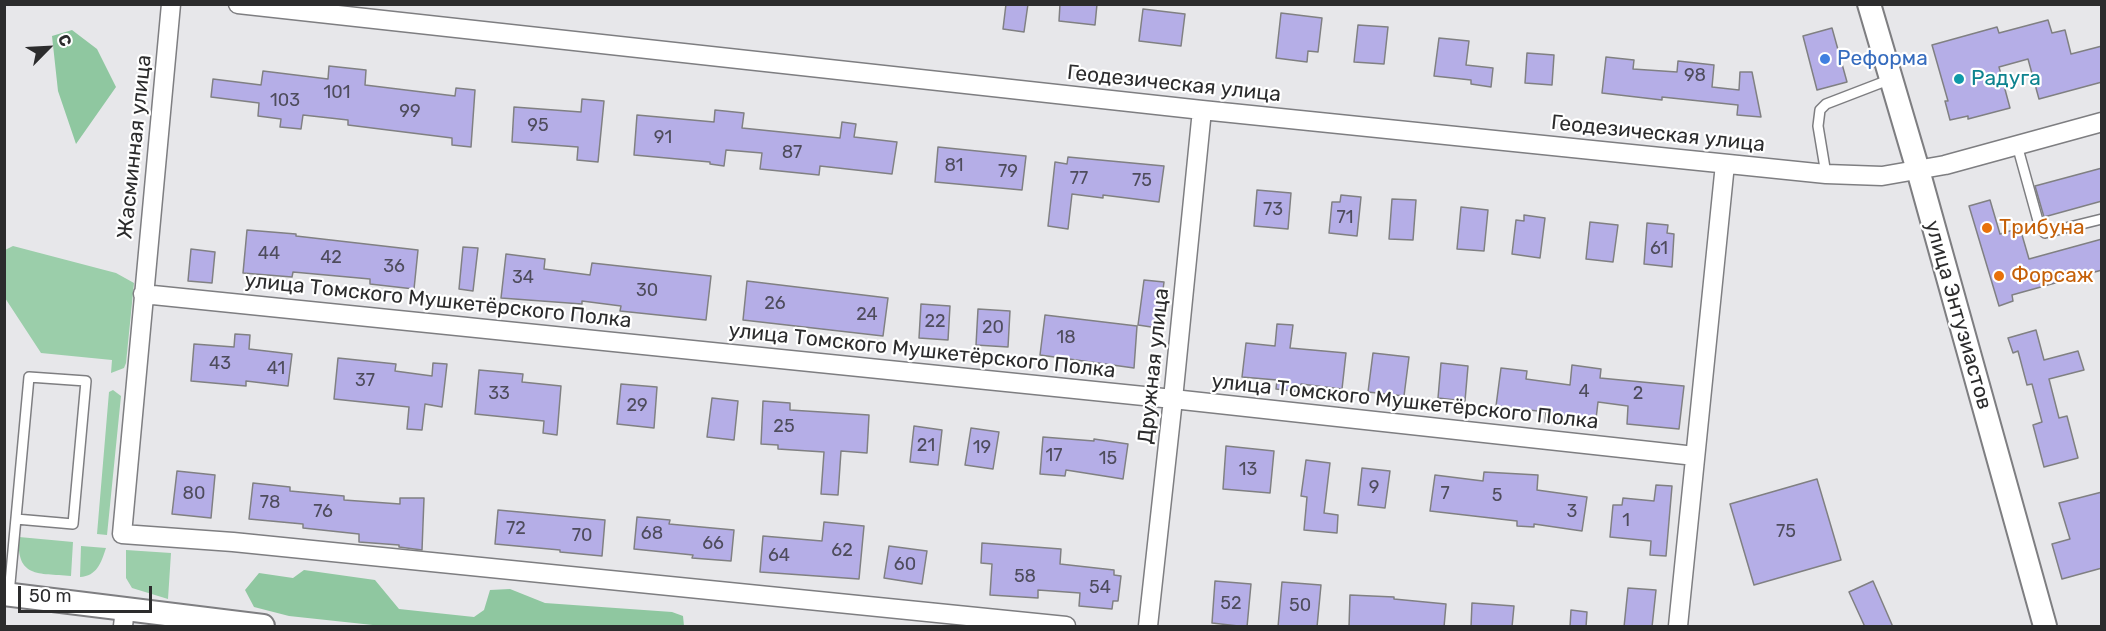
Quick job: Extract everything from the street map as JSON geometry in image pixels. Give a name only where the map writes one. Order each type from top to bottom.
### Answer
[{"type":"street","name":"Жасминная улица","points":[[171,4],[122,534],[233,542],[1066,627]]},
{"type":"street","name":"Геодезическая улица","points":[[238,4],[1202,110],[1826,174],[1882,176],[1918,170],[2102,122]]},
{"type":"street","name":"улица Энтузиастов","points":[[1869,4],[1918,170],[2045,627]]},
{"type":"street","name":"Дружная улица","points":[[1148,627],[1202,110]]},
{"type":"street","points":[[1678,627],[1725,164]]},
{"type":"street","name":"улица Томского Мушкетёрского Полка","points":[[143,294],[1173,399],[1695,456]]},
{"type":"street","points":[[7,594],[124,618],[173,616],[263,627]]},
{"type":"lane","points":[[1826,174],[1818,126],[1820,110],[1826,104],[1891,79]]},
{"type":"lane","points":[[2017,145],[2040,228],[2045,233],[2102,219]]},
{"type":"lane","points":[[7,594],[29,377],[86,381],[73,524],[15,519]]},
{"type":"green space","points":[[72,30],[97,49],[116,87],[76,144],[58,91],[52,36]]},
{"type":"green space","points":[[13,246],[116,273],[134,283],[124,368],[111,373],[112,360],[41,353],[5,298],[5,250]]},
{"type":"green space","points":[[113,390],[121,396],[107,535],[97,534],[109,392]]},
{"type":"green space","points":[[19,537],[73,542],[71,576],[39,573],[25,567],[19,550]]},
{"type":"green space","points":[[81,546],[106,548],[100,564],[94,571],[80,577]]},
{"type":"green space","points":[[126,550],[171,553],[168,599],[132,588],[126,578]]},
{"type":"green space","points":[[304,570],[375,580],[399,609],[474,617],[484,610],[490,590],[510,589],[545,603],[672,612],[683,616],[684,626],[382,626],[289,616],[254,607],[245,590],[259,573],[293,578]]},
{"type":"building","points":[[1006,4],[1028,4],[1024,32],[1003,29]]},
{"type":"building","points":[[1060,4],[1097,4],[1095,25],[1059,21]]},
{"type":"building","points":[[1143,9],[1185,14],[1181,46],[1139,41]]},
{"type":"building","points":[[1281,13],[1322,18],[1318,52],[1308,51],[1307,62],[1276,58]]},
{"type":"building","points":[[2048,20],[2052,33],[2065,30],[2071,54],[2102,46],[2102,82],[2039,99],[2028,59],[1999,67],[2010,108],[1968,119],[1968,116],[1950,120],[1945,101],[1948,101],[1932,45],[1997,27],[1999,33]]},
{"type":"building","points":[[1358,25],[1388,27],[1384,64],[1354,62]]},
{"type":"building","name":"Реформа","points":[[1832,28],[1847,82],[1817,90],[1803,36]]},
{"type":"building","points":[[1439,38],[1469,41],[1466,65],[1493,68],[1491,87],[1471,84],[1471,80],[1434,76]]},
{"type":"building","points":[[1527,53],[1554,55],[1552,85],[1525,83]]},
{"type":"building","points":[[1606,57],[1634,60],[1633,69],[1677,72],[1678,61],[1714,65],[1712,87],[1739,90],[1740,72],[1752,72],[1761,117],[1737,115],[1738,105],[1602,93]]},
{"type":"building","points":[[329,66],[366,70],[365,85],[455,96],[456,88],[475,90],[471,147],[452,145],[452,138],[348,125],[348,120],[303,115],[301,129],[280,127],[281,119],[258,116],[259,103],[211,97],[213,79],[261,85],[263,71],[328,79]]},
{"type":"building","points":[[582,99],[604,101],[598,162],[577,160],[578,147],[512,142],[514,107],[581,112]]},
{"type":"building","points":[[715,110],[744,113],[742,128],[840,138],[842,122],[856,124],[854,137],[897,142],[892,174],[820,166],[819,175],[760,169],[762,153],[726,150],[724,166],[710,164],[710,162],[634,155],[637,115],[714,122]]},
{"type":"building","points":[[938,147],[1026,156],[1022,190],[935,182]]},
{"type":"building","points":[[1068,157],[1164,166],[1159,202],[1103,195],[1103,198],[1072,194],[1068,229],[1048,226],[1055,162],[1067,164]]},
{"type":"building","points":[[2102,168],[2102,201],[2044,217],[2035,186]]},
{"type":"building","points":[[1257,190],[1291,193],[1288,229],[1254,226]]},
{"type":"building","points":[[1341,195],[1361,197],[1357,236],[1329,233],[1332,202],[1340,202]]},
{"type":"building","points":[[1392,199],[1416,200],[1413,240],[1389,239]]},
{"type":"building","points":[[1990,200],[2000,234],[2020,228],[2029,259],[2102,239],[2102,270],[2012,295],[2013,301],[1999,306],[1969,206]]},
{"type":"building","points":[[1461,207],[1488,210],[1484,251],[1457,249]]},
{"type":"building","points":[[1524,215],[1545,218],[1540,258],[1512,254],[1516,220],[1524,221]]},
{"type":"building","points":[[1590,222],[1618,225],[1613,262],[1586,259]]},
{"type":"building","points":[[1647,223],[1668,225],[1667,233],[1674,234],[1672,267],[1644,264]]},
{"type":"building","points":[[247,230],[418,250],[414,289],[370,284],[370,279],[293,272],[292,277],[243,273]]},
{"type":"building","points":[[463,247],[478,248],[473,291],[459,289]]},
{"type":"building","points":[[191,249],[215,252],[212,283],[188,281]]},
{"type":"building","points":[[506,254],[545,259],[544,269],[590,275],[592,263],[711,276],[706,320],[620,311],[621,306],[582,301],[582,304],[501,298]]},
{"type":"building","points":[[1144,280],[1164,282],[1158,328],[1138,325]]},
{"type":"building","points":[[747,281],[888,298],[883,336],[743,320]]},
{"type":"building","points":[[921,304],[950,306],[948,340],[919,338]]},
{"type":"building","points":[[978,309],[1010,311],[1008,347],[976,345]]},
{"type":"building","points":[[1045,315],[1137,326],[1134,368],[1040,355]]},
{"type":"building","points":[[1277,324],[1293,325],[1290,348],[1346,353],[1342,389],[1301,384],[1301,392],[1276,389],[1277,380],[1242,377],[1246,343],[1275,346]]},
{"type":"building","points":[[2036,330],[2044,360],[2078,351],[2084,370],[2049,379],[2059,418],[2067,416],[2078,458],[2044,467],[2033,425],[2042,422],[2032,384],[2027,385],[2018,351],[2013,353],[2008,338]]},
{"type":"building","points":[[235,334],[250,335],[249,349],[292,354],[288,386],[246,381],[246,386],[191,381],[194,344],[234,347]]},
{"type":"building","points":[[1373,353],[1409,357],[1404,396],[1368,392]]},
{"type":"building","points":[[338,358],[396,364],[395,371],[432,376],[433,363],[447,364],[442,407],[425,404],[422,430],[407,429],[409,407],[334,399]]},
{"type":"building","points":[[1441,363],[1468,366],[1465,401],[1438,398]]},
{"type":"building","points":[[1572,365],[1601,369],[1600,378],[1684,386],[1679,429],[1627,424],[1628,406],[1598,402],[1596,419],[1560,415],[1559,424],[1545,422],[1546,412],[1496,406],[1501,368],[1527,371],[1526,379],[1570,385]]},
{"type":"building","points":[[479,370],[523,374],[522,382],[561,386],[557,435],[543,433],[544,421],[475,414]]},
{"type":"building","points":[[621,384],[657,387],[654,428],[617,424]]},
{"type":"building","points":[[712,398],[738,401],[734,440],[707,437]]},
{"type":"building","points":[[763,401],[790,403],[790,410],[869,415],[867,453],[841,451],[838,495],[821,494],[824,452],[778,449],[778,445],[761,444]]},
{"type":"building","points":[[914,426],[942,430],[938,465],[910,462]]},
{"type":"building","points":[[971,428],[999,432],[993,469],[965,465]]},
{"type":"building","points":[[1043,437],[1094,441],[1094,439],[1128,444],[1123,479],[1066,470],[1065,476],[1040,474]]},
{"type":"building","points":[[1226,446],[1274,451],[1270,493],[1223,489]]},
{"type":"building","points":[[1306,460],[1330,463],[1324,513],[1338,515],[1337,533],[1304,530],[1307,497],[1301,496]]},
{"type":"building","points":[[1362,468],[1390,471],[1385,508],[1358,505]]},
{"type":"building","points":[[177,471],[215,475],[211,518],[172,514]]},
{"type":"building","points":[[1484,472],[1538,475],[1537,490],[1587,497],[1582,531],[1534,524],[1534,527],[1517,526],[1517,521],[1430,511],[1435,475],[1483,481]]},
{"type":"building","points":[[1817,479],[1841,560],[1754,585],[1730,504]]},
{"type":"building","points":[[253,483],[290,487],[290,491],[344,496],[344,500],[400,504],[400,498],[424,498],[422,550],[399,547],[399,545],[359,542],[359,534],[303,528],[303,524],[249,519]]},
{"type":"building","points":[[1656,485],[1672,486],[1666,556],[1650,555],[1651,541],[1610,537],[1613,505],[1622,505],[1623,498],[1654,501]]},
{"type":"building","points":[[2102,492],[2102,568],[2062,579],[2052,544],[2070,539],[2059,503]]},
{"type":"building","points":[[498,510],[605,520],[602,556],[495,544]]},
{"type":"building","points":[[637,517],[670,520],[669,524],[734,530],[731,561],[692,558],[693,555],[634,549]]},
{"type":"building","points":[[824,522],[864,526],[859,579],[760,572],[763,536],[822,541]]},
{"type":"building","points":[[982,543],[1061,549],[1060,564],[1114,570],[1114,575],[1121,576],[1118,601],[1113,601],[1112,609],[1079,606],[1080,593],[1038,590],[1038,598],[990,595],[992,564],[981,563]]},
{"type":"building","points":[[889,546],[927,551],[922,584],[884,578]]},
{"type":"building","points":[[1215,581],[1251,584],[1247,627],[1212,623]]},
{"type":"building","points":[[1873,581],[1893,627],[1865,627],[1849,592]]},
{"type":"building","points":[[1282,582],[1321,585],[1317,627],[1278,627]]},
{"type":"building","points":[[1628,588],[1656,590],[1652,627],[1624,627]]},
{"type":"building","points":[[1350,595],[1394,597],[1394,599],[1446,604],[1444,627],[1349,627]]},
{"type":"building","points":[[1472,603],[1514,606],[1512,627],[1471,627]]},
{"type":"building","points":[[1571,610],[1587,612],[1586,627],[1570,627]]},
{"type":"place","name":"Реформа","points":[[1825,59]]},
{"type":"place","name":"Радуга","points":[[1959,79]]},
{"type":"place","name":"Трибуна","points":[[1987,228]]},
{"type":"place","name":"Форсаж","points":[[1999,276]]}]
